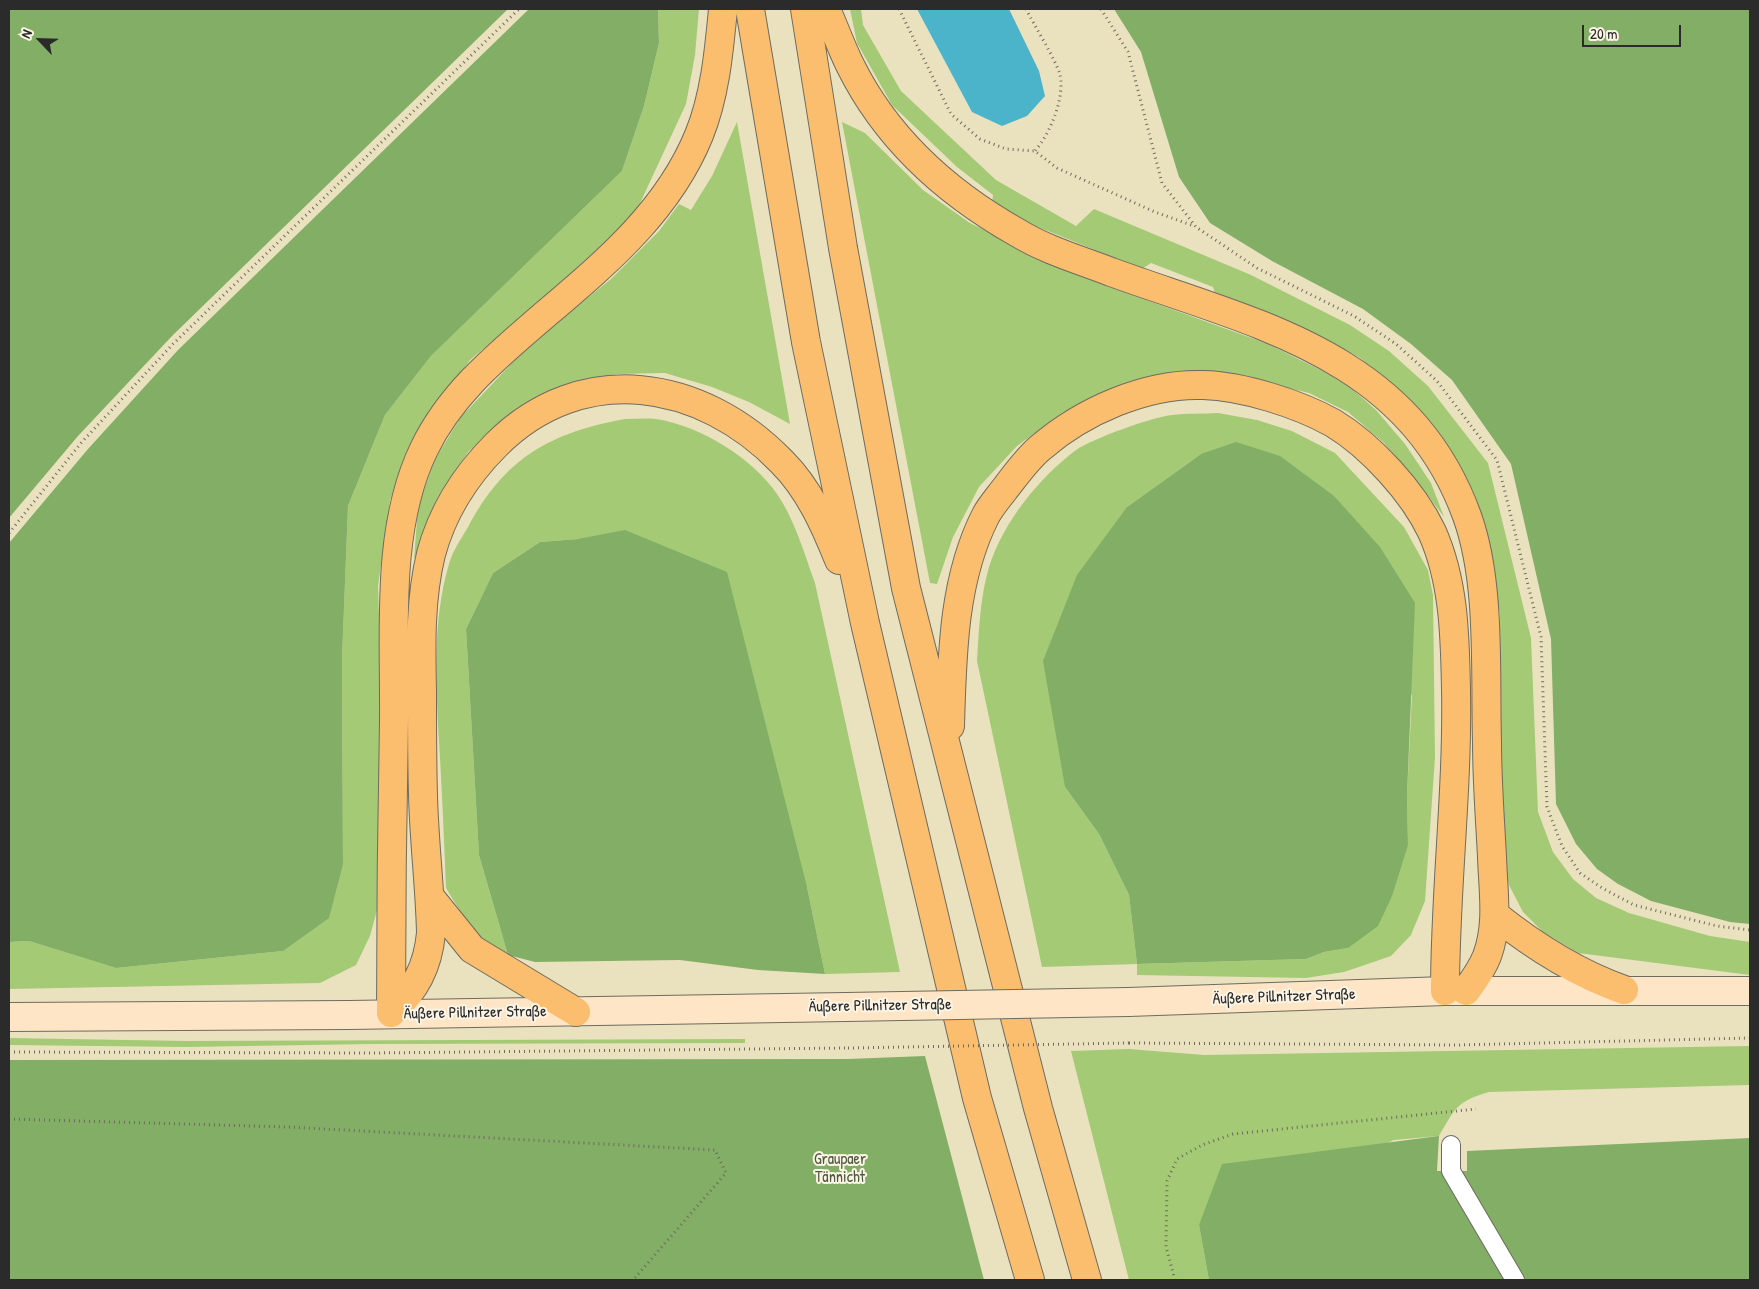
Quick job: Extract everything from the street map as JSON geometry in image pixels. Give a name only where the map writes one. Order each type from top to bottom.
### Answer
[{"type":"highway","points":[[391,1013],[395,598],[401,519],[410,482],[424,450],[443,415],[468,384],[490,362],[618,252],[670,189],[699,135],[704,119],[718,55],[723,9]]},
{"type":"highway","points":[[750,9],[806,342],[865,623],[977,1098],[1030,1280]]},
{"type":"highway","points":[[805,9],[843,248],[904,578],[1038,1108],[1087,1280]]},
{"type":"highway","points":[[826,9],[849,64],[874,106],[910,151],[934,175],[974,206],[1020,235],[1075,259],[1284,335],[1323,353],[1359,374],[1392,401],[1420,431],[1445,468],[1468,517],[1478,565],[1484,613],[1487,775],[1495,915],[1493,934],[1487,957],[1456,991]]},
{"type":"highway","points":[[949,760],[952,665],[964,576],[971,549],[987,513],[1038,449],[1068,426],[1103,408],[1132,396],[1167,388],[1204,385],[1247,392],[1291,405],[1333,424],[1373,455],[1406,490],[1431,529],[1443,560],[1450,592],[1455,635],[1457,743],[1445,924],[1456,991]]},
{"type":"highway","points":[[391,1013],[413,989],[424,970],[429,954],[431,933],[423,795],[421,620],[424,590],[432,552],[445,516],[459,491],[484,458],[511,430],[539,411],[580,395],[603,390],[638,389],[673,394],[706,406],[733,421],[758,439],[784,464],[809,497],[827,530],[865,623]]},
{"type":"highway","points":[[430,897],[472,949],[576,1012]]},
{"type":"highway","points":[[1495,915],[1562,962],[1594,979],[1624,990]]},
{"type":"main road","name":"Äußere Pillnitzer Straße","points":[[9,1017],[576,1012],[1128,1002],[1456,991],[1750,991]]},
{"type":"lane","points":[[1451,1146],[1451,1172],[1515,1280]]},
{"type":"path","points":[[9,533],[81,443],[173,344],[519,9]]},
{"type":"path","points":[[899,9],[951,114],[980,139],[1006,149],[1034,150],[1057,168],[1155,212],[1196,226]]},
{"type":"path","points":[[1026,9],[1060,74],[1059,104],[1044,141],[1034,150]]},
{"type":"path","points":[[9,1052],[372,1054],[1129,1043],[1458,1045],[1750,1038]]},
{"type":"path","points":[[1175,1280],[1166,1247],[1167,1181],[1177,1159],[1202,1145],[1233,1134],[1476,1109]]},
{"type":"path","points":[[9,1119],[288,1127],[715,1150],[726,1173],[633,1280]]},
{"type":"green space","points":[[9,9],[508,9],[172,336],[78,436],[9,518]]},
{"type":"green space","points":[[529,9],[658,9],[659,43],[644,106],[622,171],[431,356],[385,415],[348,506],[342,659],[343,864],[329,918],[283,951],[116,968],[29,941],[9,942],[9,543],[88,449],[178,350]]},
{"type":"green space","points":[[658,9],[699,9],[695,55],[686,104],[636,212],[558,286],[470,360],[410,445],[390,500],[378,586],[381,675],[380,899],[370,936],[356,965],[320,983],[9,989],[9,942],[29,941],[116,968],[283,951],[343,864],[342,659],[348,506],[385,415],[431,356],[622,171],[644,106],[659,43]]},
{"type":"green space","points":[[850,9],[861,9],[863,25],[901,91],[996,180],[1076,226],[1094,209],[1251,275],[1350,325],[1389,351],[1428,386],[1488,463],[1531,638],[1538,812],[1553,852],[1573,879],[1596,898],[1629,913],[1710,936],[1750,942],[1750,975],[1578,953],[1543,932],[1523,912],[1509,885],[1504,862],[1501,823],[1500,614],[1487,545],[1454,462],[1434,427],[1388,380],[1360,358],[1325,338],[1216,296],[1213,287],[1151,263],[1142,269],[1028,223],[992,204],[993,195],[957,167],[892,105],[857,43]]},
{"type":"green space","points":[[1114,9],[1750,9],[1750,924],[1730,922],[1651,901],[1618,884],[1597,869],[1576,844],[1556,804],[1551,639],[1511,464],[1452,380],[1411,344],[1363,309],[1272,261],[1210,223],[1179,177],[1141,52]]},
{"type":"green space","points":[[737,122],[790,424],[749,402],[712,387],[665,373],[617,374],[576,383],[530,404],[498,426],[469,451],[448,481],[414,559],[418,507],[435,459],[461,417],[528,346],[611,279],[659,231],[679,204],[691,210],[712,176]]},
{"type":"green space","points":[[842,122],[865,133],[923,190],[970,223],[1066,271],[1268,344],[1343,381],[1376,410],[1405,444],[1431,483],[1444,517],[1413,476],[1384,443],[1348,412],[1309,393],[1247,378],[1125,386],[1062,413],[1017,446],[979,487],[953,537],[937,584],[930,583]]},
{"type":"green space","points":[[1218,413],[1257,420],[1292,431],[1335,453],[1404,527],[1428,570],[1433,595],[1435,757],[1425,901],[1411,935],[1391,956],[1344,972],[1306,978],[1137,975],[1137,964],[1042,967],[977,661],[979,625],[989,567],[1004,533],[1024,502],[1048,474],[1076,450],[1108,435],[1151,420],[1178,414]],"holes":[[[1201,454],[1412,695],[1407,796],[1408,845],[1348,948],[1324,952],[1306,959],[1137,964],[1129,895],[1099,834],[1065,787],[1127,507]]]},
{"type":"green space","points":[[625,419],[656,419],[673,423],[707,436],[740,456],[754,468],[777,494],[789,515],[815,583],[900,972],[825,974],[807,887],[578,539],[540,542],[493,573],[466,629],[479,855],[508,955],[498,951],[480,937],[464,917],[446,888],[437,697],[437,652],[440,608],[450,559],[482,503],[497,483],[514,466],[532,452],[552,441],[574,432]]},
{"type":"green space","points":[[1236,442],[1280,456],[1334,496],[1380,547],[1415,603],[1407,796],[1408,845],[1392,896],[1378,926],[1348,948],[1324,952],[1306,959],[1137,964],[1129,895],[1099,834],[1065,787],[1043,661],[1077,575],[1127,507],[1201,454]]},
{"type":"green space","points":[[625,530],[727,572],[807,887],[825,974],[758,970],[680,960],[535,962],[508,955],[479,855],[466,629],[493,573],[540,542],[578,539]]},
{"type":"green space","points":[[9,1038],[187,1041],[745,1039],[745,1043],[371,1044],[186,1047],[9,1045]]},
{"type":"green space","points":[[1750,1046],[1750,1085],[1489,1092],[1470,1099],[1458,1107],[1439,1136],[1394,1140],[1199,1225],[1209,1280],[1129,1280],[1071,1051],[1129,1049],[1204,1055]]},
{"type":"green space","name":"Graupaer Tännicht","points":[[925,1056],[984,1280],[9,1280],[9,1060],[848,1059]]},
{"type":"green space","points":[[1439,1136],[1437,1171],[1467,1171],[1467,1151],[1750,1138],[1750,1280],[1209,1280],[1199,1225],[1222,1164]]},
{"type":"water","points":[[917,9],[1009,9],[1039,71],[1045,96],[1027,116],[1002,126],[972,112]]}]
